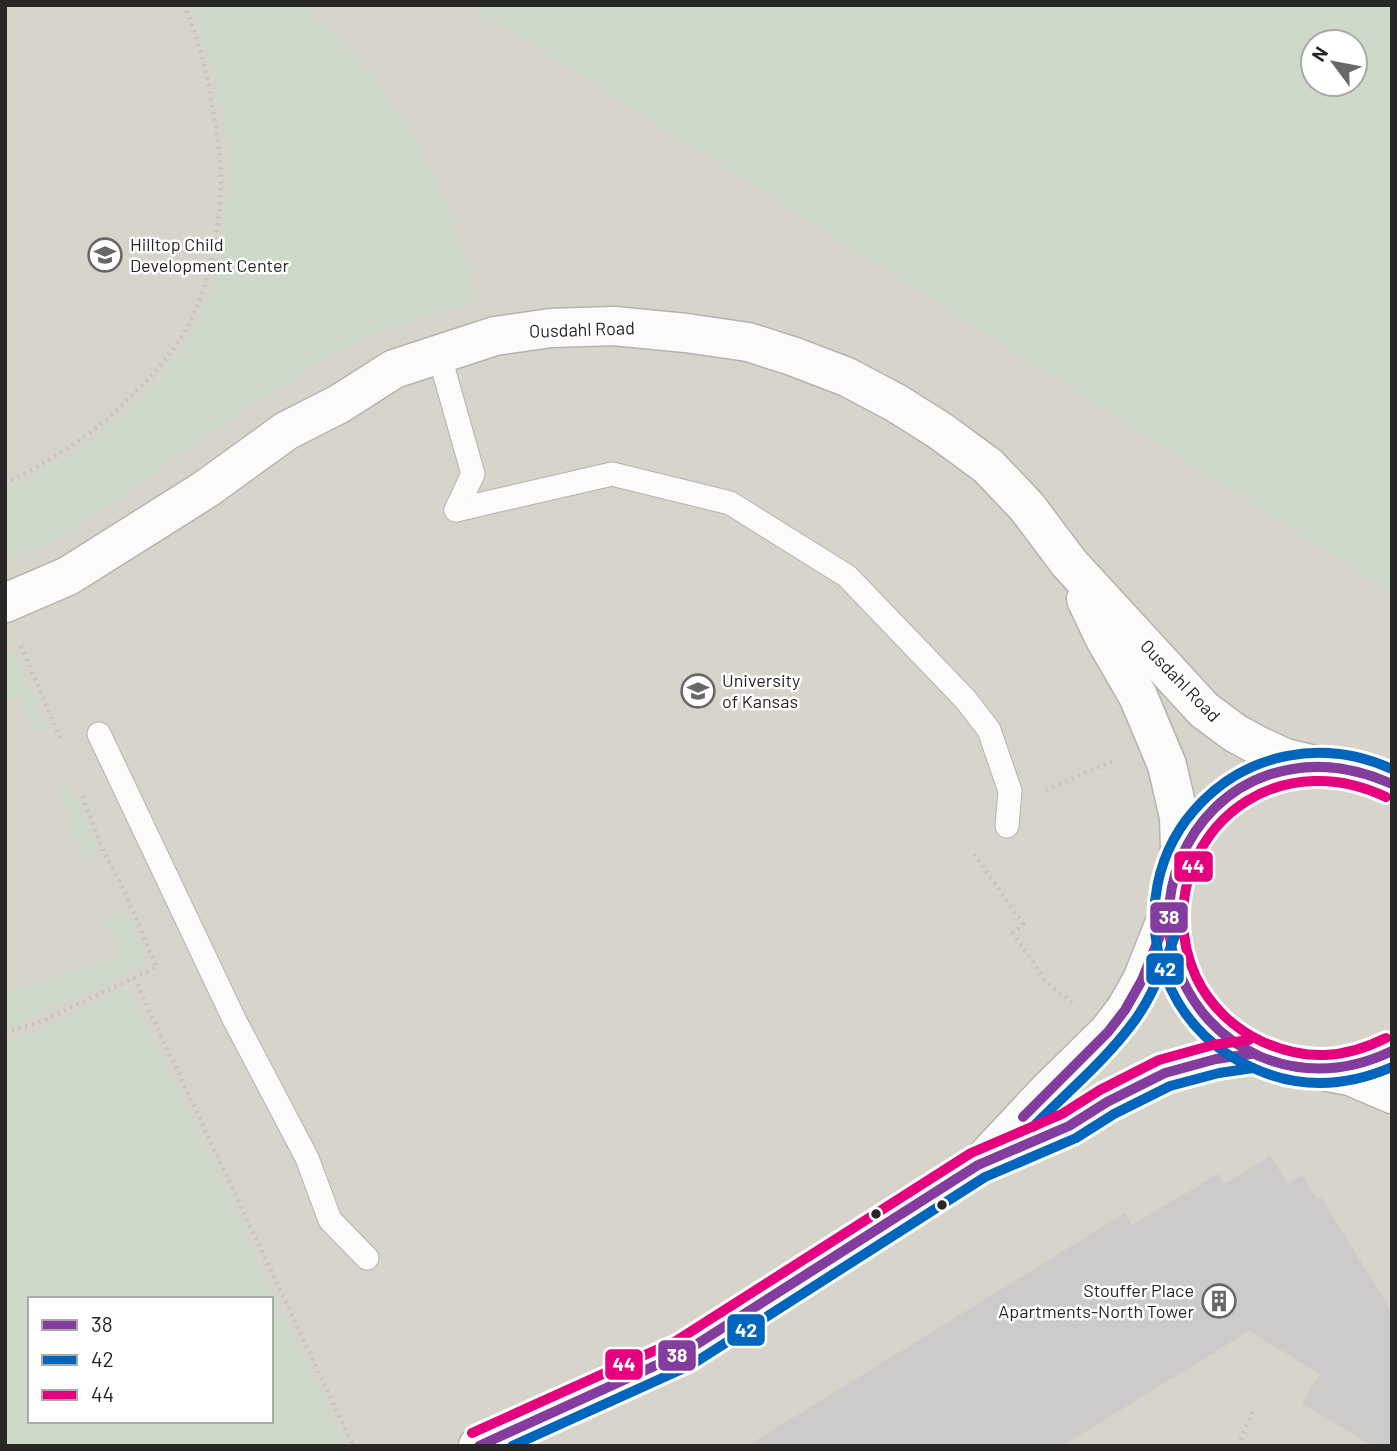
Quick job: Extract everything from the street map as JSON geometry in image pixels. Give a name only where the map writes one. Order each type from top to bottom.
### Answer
[{"type":"street","name":"Ousdahl Road","points":[[5,603],[68,576],[206,489],[286,431],[339,404],[394,369],[495,336],[551,328],[614,326],[686,333],[748,342],[847,377],[896,402],[939,430],[988,466],[1027,507],[1069,563],[1212,717],[1235,733],[1285,758],[1333,767]]},
{"type":"street","name":"Ousdahl Road","points":[[1069,563],[1105,639],[1138,696],[1167,765],[1179,817],[1178,863]]},
{"type":"street","points":[[1392,766],[1285,769],[1257,779],[1231,794],[1209,813],[1192,836],[1178,863],[1168,916],[1172,953],[1189,997],[1220,1032],[1251,1054],[1286,1066],[1350,1076],[1392,1094]]},
{"type":"street","points":[[1333,767],[1392,784]]},
{"type":"street","points":[[978,1165],[1048,1091],[1086,1056],[1116,1021],[1143,980],[1168,916]]},
{"type":"street","points":[[1323,1070],[1349,1067],[1374,1060],[1392,1051]]},
{"type":"street","points":[[478,1446],[683,1353],[978,1165],[1069,1126],[1107,1102],[1165,1073],[1216,1059],[1251,1054]]},
{"type":"lane","points":[[439,354],[473,474],[456,510],[612,474],[730,503],[847,576],[966,700],[989,730],[1010,791],[1007,826]]},
{"type":"lane","points":[[99,734],[234,1019],[307,1158],[330,1220],[367,1258]]},
{"type":"path","points":[[5,483],[69,447],[110,417],[149,380],[170,354],[198,304],[218,225],[221,180],[211,95],[184,5]]},
{"type":"path","points":[[18,640],[63,744]]},
{"type":"path","points":[[1059,784],[1116,760]]},
{"type":"path","points":[[5,1032],[38,1023],[157,967],[128,900],[103,852],[78,783]]},
{"type":"path","points":[[974,854],[1023,925],[1013,933],[1045,980],[1079,1006]]},
{"type":"path","points":[[134,978],[354,1446]]},
{"type":"path","points":[[1238,1446],[1254,1409]]},
{"type":"shaded area","name":"University of Kansas","points":[[5,5],[1392,5],[1392,1446],[5,1446]]},
{"type":"green space","points":[[191,5],[299,5],[349,51],[392,105],[428,164],[459,235],[476,304],[390,329],[340,351],[236,415],[68,531],[5,561],[5,491],[105,431],[139,401],[162,377],[182,350],[199,322],[210,294],[225,212],[227,146],[217,85]]},
{"type":"green space","points":[[470,5],[1392,5],[1392,593]]},
{"type":"green space","points":[[14,651],[49,729],[43,732],[35,730],[18,697],[5,703],[5,655]]},
{"type":"green space","points":[[67,782],[79,803],[99,858],[95,860],[84,857],[70,824],[60,791]]},
{"type":"green space","points":[[120,911],[132,925],[148,962],[68,1002],[5,1028],[5,992],[121,956],[108,920]]},
{"type":"green space","points":[[129,986],[346,1446],[5,1446],[5,1044]]},
{"type":"building","name":"Stouffer Place Apartments-North Tower","points":[[1270,1156],[1288,1184],[1302,1175],[1317,1200],[1321,1197],[1392,1312],[1392,1446],[1372,1446],[1302,1403],[1320,1374],[1249,1331],[1062,1446],[747,1446],[1125,1213],[1132,1225],[1218,1174],[1225,1184]]},
{"type":"transit line","name":"42","points":[[1392,769],[1338,754],[1287,756],[1241,772],[1203,801],[1174,839],[1157,885],[1156,936],[1171,989],[1178,1002],[1205,1036],[1240,1062],[1288,1080],[1322,1083],[1357,1079],[1392,1067]]},
{"type":"transit line","name":"38","points":[[1392,784],[1362,773],[1315,767],[1268,775],[1239,789],[1215,808],[1195,832],[1181,859],[1172,888],[1169,919],[1172,949],[1188,992],[1213,1025],[1246,1050],[1276,1062],[1309,1068],[1342,1067],[1392,1051]]},
{"type":"transit line","name":"44","points":[[1386,797],[1351,785],[1314,781],[1279,787],[1248,800],[1222,821],[1203,846],[1189,876],[1183,909],[1185,943],[1196,977],[1216,1007],[1242,1030],[1279,1048],[1310,1055],[1340,1054],[1386,1038]]},
{"type":"transit line","name":"38","points":[[1023,1117],[1108,1032],[1125,1010],[1142,980],[1168,916]]},
{"type":"transit line","name":"42","points":[[1033,1127],[1099,1062],[1135,1020],[1155,985],[1181,921]]},
{"type":"transit line","name":"44","points":[[472,1433],[676,1341],[971,1153],[1062,1114],[1100,1090],[1159,1060],[1213,1045],[1249,1040]]},
{"type":"transit line","name":"38","points":[[479,1446],[683,1353],[978,1165],[1069,1126],[1107,1102],[1165,1073],[1216,1059],[1251,1054]]},
{"type":"transit line","name":"42","points":[[512,1446],[691,1365],[985,1177],[1076,1138],[1114,1114],[1170,1086],[1219,1073],[1253,1068]]},
{"type":"place","name":"Hilltop Child Development Center","points":[[105,255]]},
{"type":"place","name":"University of Kansas","points":[[698,691]]},
{"type":"place","name":"Stouffer Place Apartments-North Tower","points":[[1219,1301]]}]
